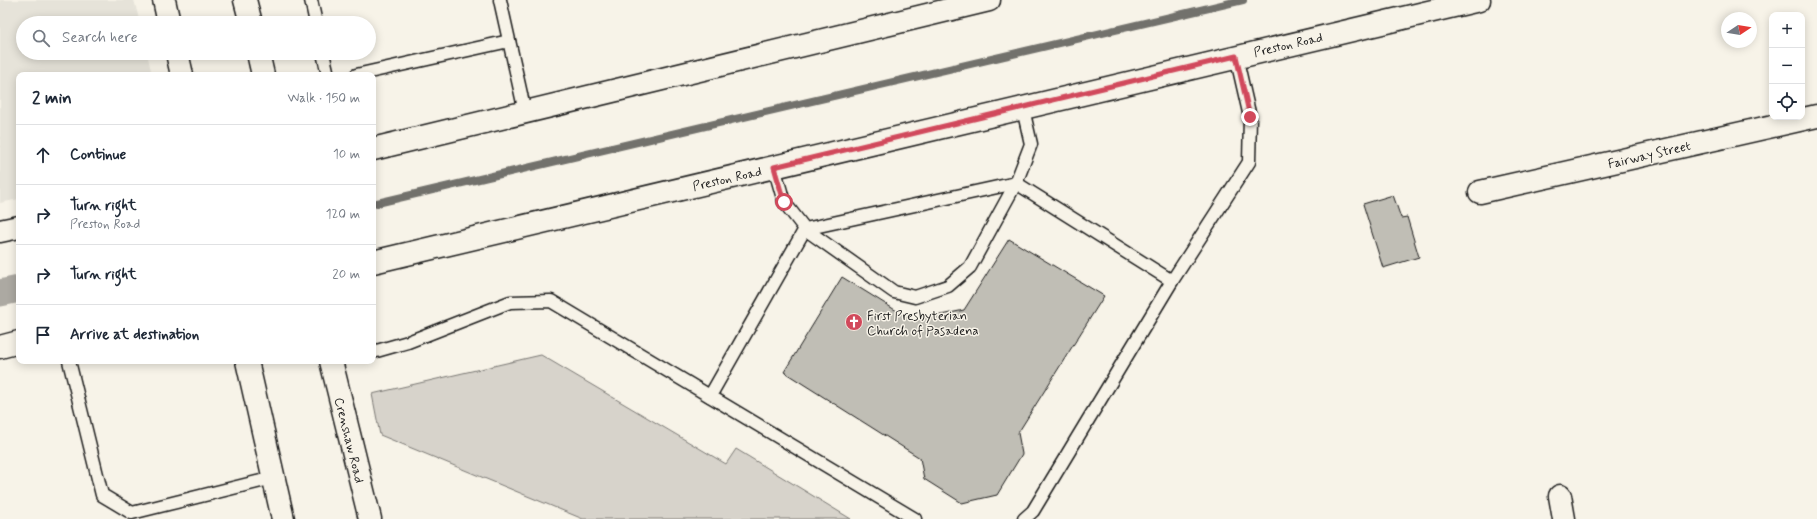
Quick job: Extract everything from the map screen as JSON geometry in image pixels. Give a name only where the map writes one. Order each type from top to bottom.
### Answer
[{"type":"main road","points":[[164,0],[167,16]]},
{"type":"main road","points":[[245,0],[249,16]]},
{"type":"main road","points":[[376,148],[989,0]]},
{"type":"main road","name":"Preston Road","points":[[376,261],[1023,109],[1236,56],[1479,0]]},
{"type":"main road","points":[[179,60],[181,72]]},
{"type":"main road","points":[[260,60],[263,72]]},
{"type":"main road","name":"Fairway Street","points":[[1480,192],[1817,116]]},
{"type":"main road","points":[[0,231],[16,228]]},
{"type":"main road","points":[[0,347],[16,343]]},
{"type":"main road","points":[[248,364],[282,519]]},
{"type":"main road","name":"Crenshaw Road","points":[[336,364],[370,519]]},
{"type":"main road","points":[[1560,496],[1564,519]]},
{"type":"lane","points":[[311,0],[314,16]]},
{"type":"lane","points":[[500,0],[525,112]]},
{"type":"lane","points":[[370,72],[509,41]]},
{"type":"lane","points":[[1024,519],[1033,511],[1172,281],[1249,162],[1250,117],[1236,56]]},
{"type":"lane","points":[[325,60],[327,72]]},
{"type":"lane","points":[[774,167],[784,202],[805,229],[894,292],[915,297],[948,286],[970,267],[1016,183],[1031,144],[1023,109]]},
{"type":"lane","points":[[710,396],[805,229],[1016,183],[1172,281]]},
{"type":"lane","points":[[376,351],[408,342],[510,302],[552,301],[915,519]]},
{"type":"lane","points":[[70,364],[102,495],[132,513],[273,478]]},
{"type":"shaded area","points":[[0,0],[134,0],[138,16],[16,16],[16,60],[149,60],[151,72],[16,72],[16,200],[0,203]]},
{"type":"shaded area","points":[[541,355],[726,464],[736,449],[851,519],[583,519],[380,435],[372,394]]},
{"type":"building","points":[[1393,195],[1401,218],[1407,217],[1419,257],[1383,268],[1363,204]]},
{"type":"building","points":[[1009,239],[1104,296],[1018,433],[1022,454],[997,495],[962,503],[924,479],[920,458],[784,372],[842,277],[913,321],[964,310]]},
{"type":"waterway","points":[[376,203],[1243,0]]},
{"type":"waterway","points":[[0,293],[16,290]]},
{"type":"place","name":"First Presbyterian Church of Pasadena","points":[[854,322]]},
{"type":"route","points":[[784,202],[774,167],[1023,109],[1236,56],[1250,117]]}]
